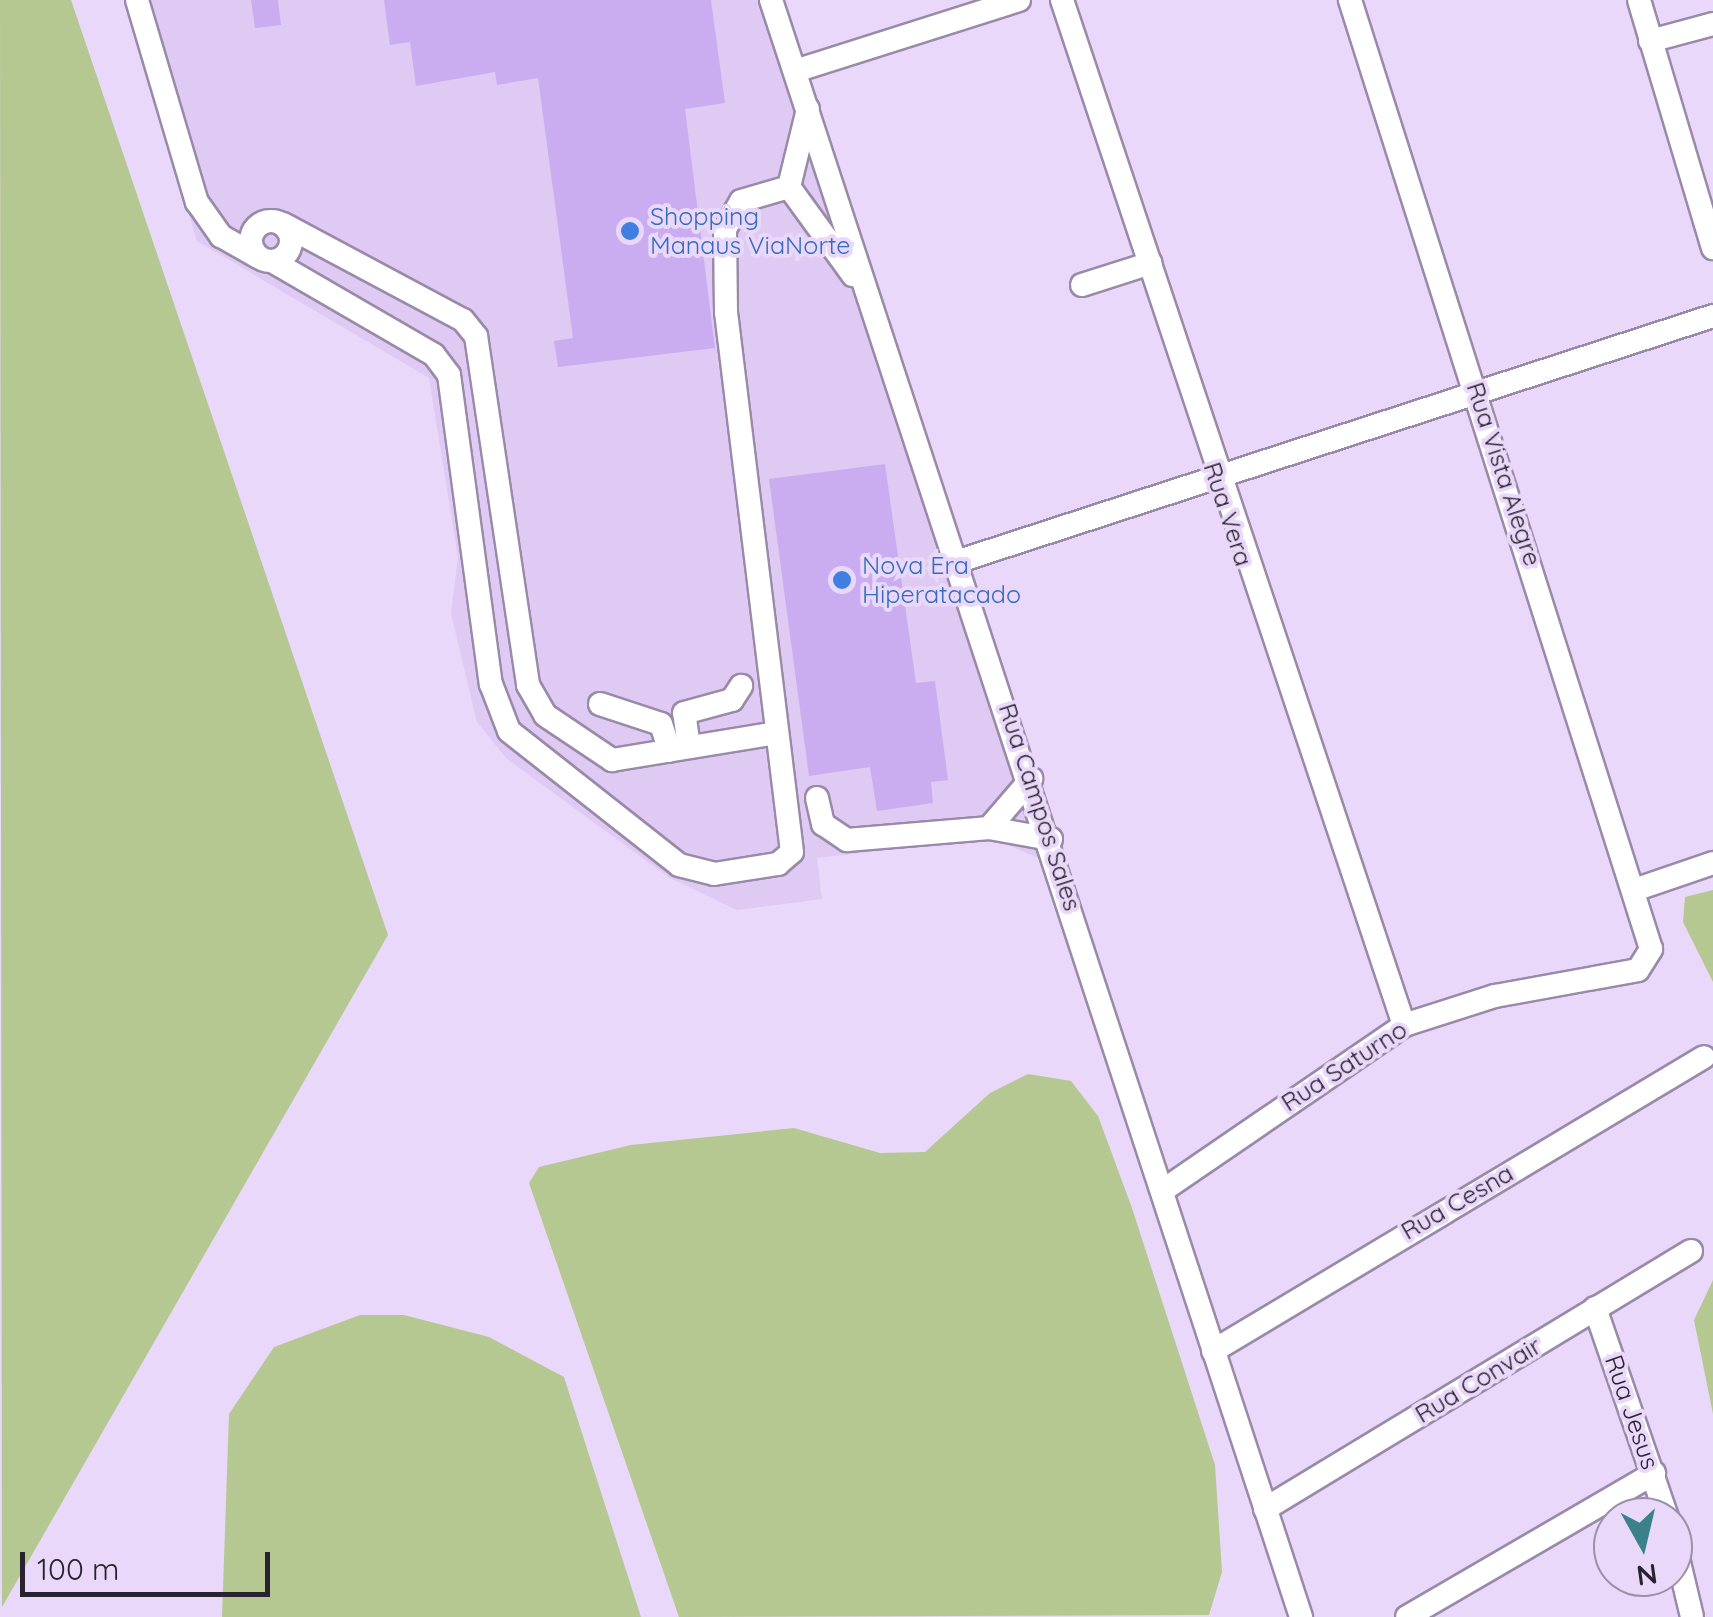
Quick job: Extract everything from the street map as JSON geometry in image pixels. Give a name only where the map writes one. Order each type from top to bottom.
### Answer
[{"type":"street","name":"Rua Campos Sales","points":[[771,0],[1032,779],[1301,1617]]},
{"type":"street","points":[[795,72],[1019,0]]},
{"type":"street","name":"Rua Vera","points":[[1062,0],[1151,263],[1216,478],[1404,1025]]},
{"type":"street","name":"Rua Vista Alegre","points":[[1350,0],[1651,949]]},
{"type":"street","points":[[1638,0],[1713,248]]},
{"type":"street","points":[[145,2],[196,202],[216,226],[265,259],[442,364],[455,397],[491,684],[519,744],[679,865],[714,874],[790,856],[776,733],[782,717],[726,312],[725,229],[741,201],[789,187]]},
{"type":"street","points":[[1650,41],[1713,24]]},
{"type":"street","points":[[789,187],[808,109]]},
{"type":"street","points":[[789,187],[865,286]]},
{"type":"street","points":[[216,226],[283,224],[463,320],[482,358],[533,700],[612,760],[776,733]]},
{"type":"street","points":[[265,259],[289,250],[283,224]]},
{"type":"street","points":[[257,226],[265,259]]},
{"type":"street","points":[[1082,285],[1151,263]]},
{"type":"street","points":[[959,561],[1713,316]]},
{"type":"street","points":[[442,364],[482,358]]},
{"type":"street","points":[[680,749],[684,713],[732,700],[741,686]]},
{"type":"street","points":[[600,704],[661,724],[680,749]]},
{"type":"street","points":[[988,828],[1032,779]]},
{"type":"street","points":[[817,798],[823,824],[848,840],[988,828],[1051,839]]},
{"type":"street","points":[[1634,890],[1713,863]]},
{"type":"street","name":"Rua Saturno","points":[[1162,1191],[1404,1025],[1494,996],[1638,970],[1651,949]]},
{"type":"street","name":"Rua Cesna","points":[[1214,1350],[1704,1057]]},
{"type":"street","name":"Rua Convair","points":[[1265,1509],[1691,1251]]},
{"type":"street","name":"Rua Jesus","points":[[1596,1308],[1661,1497]]},
{"type":"street","points":[[1407,1617],[1654,1473]]},
{"type":"shaded area","points":[[123,0],[760,0],[1045,861],[992,838],[817,858],[822,899],[737,910],[670,878],[507,759],[477,722],[451,614],[458,557],[429,378],[197,241]]},
{"type":"green space","points":[[0,0],[71,0],[388,935],[2,1607]]},
{"type":"green space","points":[[1713,890],[1713,982],[1683,922],[1685,897]]},
{"type":"green space","points":[[1028,1074],[1071,1081],[1098,1116],[1132,1208],[1215,1465],[1222,1572],[1209,1615],[679,1617],[529,1183],[539,1167],[631,1145],[794,1128],[880,1153],[925,1152],[990,1093]]},
{"type":"green space","points":[[1713,1280],[1713,1414],[1694,1320]]},
{"type":"green space","points":[[360,1315],[404,1315],[489,1337],[564,1377],[641,1617],[222,1617],[229,1414],[274,1347]]},
{"type":"building","points":[[251,0],[278,0],[281,25],[255,28]]},
{"type":"building","name":"Shopping Manaus ViaNorte","points":[[384,0],[711,0],[725,103],[685,109],[715,348],[558,367],[554,341],[573,338],[538,78],[497,85],[495,72],[416,86],[410,42],[390,45]]},
{"type":"building","name":"Nova Era Hiperatacado","points":[[885,464],[916,683],[935,681],[948,780],[931,782],[933,803],[877,811],[870,767],[809,776],[769,479]]},
{"type":"place","name":"Shopping Manaus ViaNorte","points":[[630,231]]},
{"type":"place","name":"Nova Era Hiperatacado","points":[[842,580]]}]
